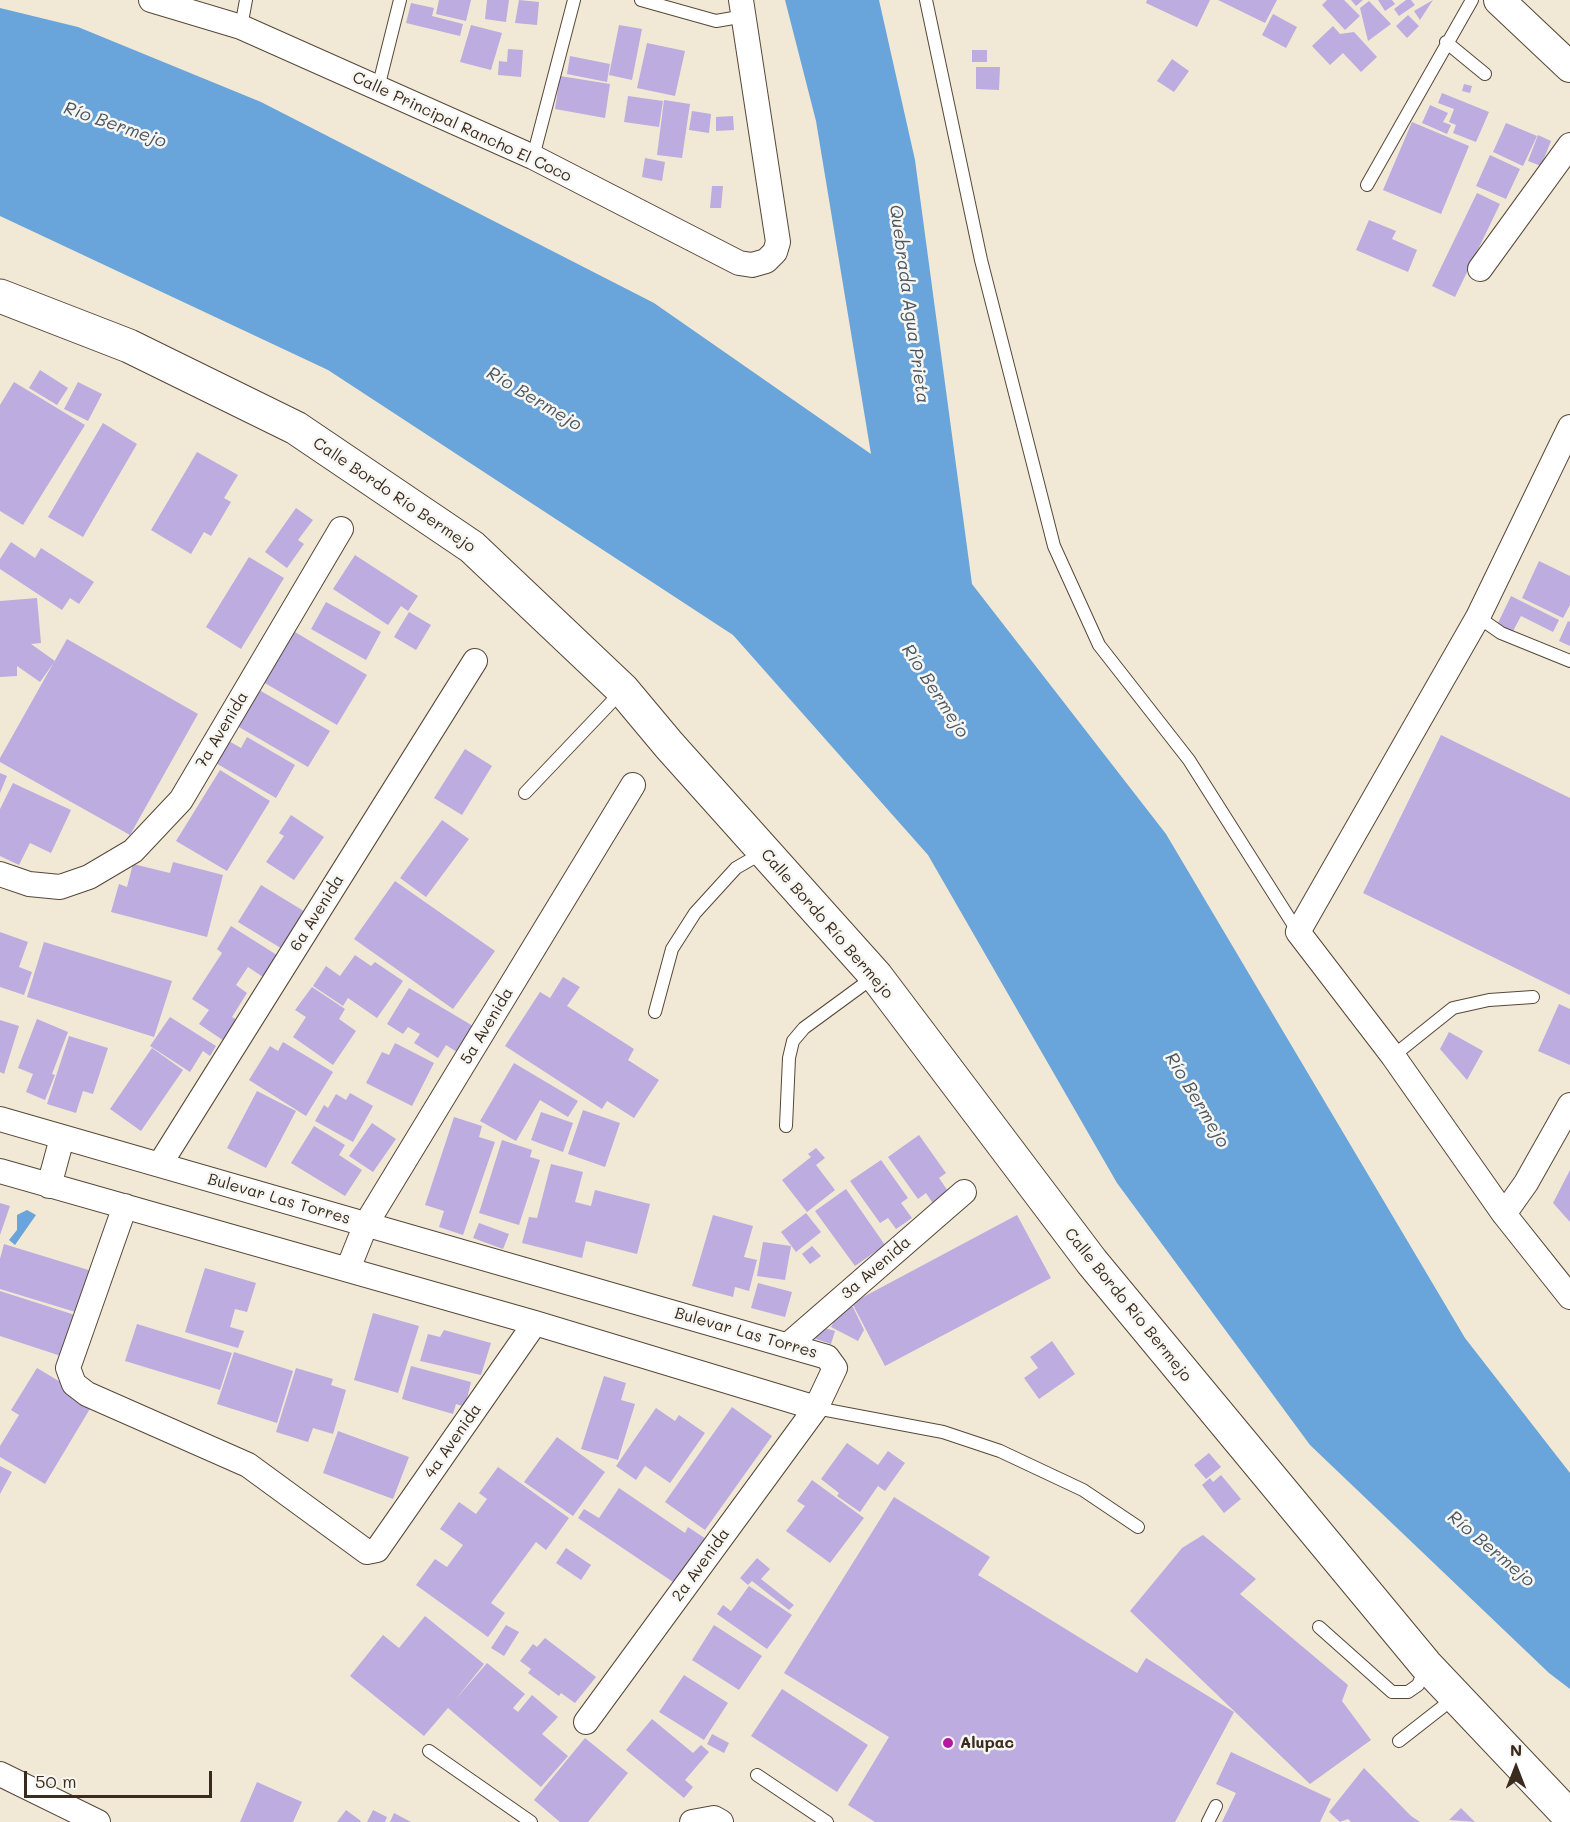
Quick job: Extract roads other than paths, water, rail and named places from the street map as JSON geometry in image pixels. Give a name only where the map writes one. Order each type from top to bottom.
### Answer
[{"type":"main road","name":"Calle Bordo Río Bermejo","points":[[0,296],[129,346],[296,428],[472,547],[623,690],[764,852],[876,975],[1092,1262],[1426,1665],[1570,1816]]},
{"type":"street","name":"Calle Principal Rancho El Coco","points":[[151,0],[241,27],[533,157],[739,264],[752,265],[766,261],[775,252],[778,242],[743,8]]},
{"type":"street","points":[[1499,0],[1570,67]]},
{"type":"street","points":[[1480,269],[1570,145]]},
{"type":"street","points":[[1567,440],[1478,617],[1298,932],[1393,1056],[1504,1214],[1570,1296]]},
{"type":"street","name":"7a Avenida","points":[[0,874],[29,884],[60,887],[89,877],[134,851],[181,800],[341,529]]},
{"type":"street","name":"6a Avenida","points":[[160,1164],[475,661]]},
{"type":"street","name":"5a Avenida","points":[[348,1269],[366,1224],[633,785]]},
{"type":"street","points":[[1504,1214],[1526,1183],[1570,1105]]},
{"type":"street","name":"Bulevar Las Torres","points":[[0,1119],[827,1357],[835,1368],[816,1408]]},
{"type":"street","points":[[50,1186],[62,1138]]},
{"type":"street","points":[[0,1171],[535,1323],[816,1408]]},
{"type":"street","name":"3a Avenida","points":[[788,1345],[964,1192]]},
{"type":"street","name":"4a Avenida","points":[[125,1206],[68,1368],[74,1384],[87,1394],[248,1465],[367,1552],[377,1550],[535,1323]]},
{"type":"street","name":"2a Avenida","points":[[586,1722],[816,1408]]},
{"type":"street","points":[[0,1774],[98,1822]]},
{"type":"street","points":[[692,1822],[714,1818],[721,1822]]},
{"type":"lane","points":[[241,27],[246,0]]},
{"type":"lane","points":[[378,88],[400,0]]},
{"type":"lane","points":[[533,157],[574,0]]},
{"type":"lane","points":[[640,0],[716,21],[743,8]]},
{"type":"lane","points":[[926,0],[981,260],[1054,546],[1099,645],[1189,760],[1298,932]]},
{"type":"lane","points":[[1367,185],[1446,42],[1472,0]]},
{"type":"lane","points":[[1446,42],[1485,74]]},
{"type":"lane","points":[[1478,617],[1501,633],[1570,661]]},
{"type":"lane","points":[[525,793],[623,690]]},
{"type":"lane","points":[[655,1012],[672,949],[695,912],[736,868],[764,852]]},
{"type":"lane","points":[[786,1126],[789,1058],[793,1041],[804,1028],[876,975]]},
{"type":"lane","points":[[1393,1056],[1453,1008],[1489,1000],[1533,997]]},
{"type":"lane","points":[[816,1408],[944,1432],[1000,1451],[1083,1490],[1138,1527]]},
{"type":"lane","points":[[1319,1627],[1392,1692],[1408,1692],[1418,1685],[1426,1665]]},
{"type":"lane","points":[[1399,1741],[1455,1698]]},
{"type":"lane","points":[[429,1751],[531,1822]]},
{"type":"lane","points":[[758,1775],[827,1822]]},
{"type":"lane","points":[[1208,1822],[1215,1806]]},
{"type":"water","points":[[785,0],[879,0],[915,160],[972,584],[1166,834],[1465,1338],[1570,1473],[1570,1689],[1549,1673],[1310,1445],[1117,1183],[928,855],[733,635],[328,370],[0,216],[0,8],[78,27],[261,102],[654,303],[871,454],[816,121]]},
{"type":"water","points":[[27,1210],[36,1215],[15,1245],[9,1240],[17,1230],[17,1215]]},
{"type":"place","name":"Alupac","points":[[948,1743]]},
{"type":"water label","name":"Río Bermejo","points":[[115,125]]},
{"type":"water label","name":"Quebrada Agua Prieta","points":[[909,304]]},
{"type":"water label","name":"Río Bermejo","points":[[534,399]]},
{"type":"water label","name":"Río Bermejo","points":[[935,691]]},
{"type":"water label","name":"Río Bermejo","points":[[1197,1100]]},
{"type":"water label","name":"Río Bermejo","points":[[1491,1549]]}]
